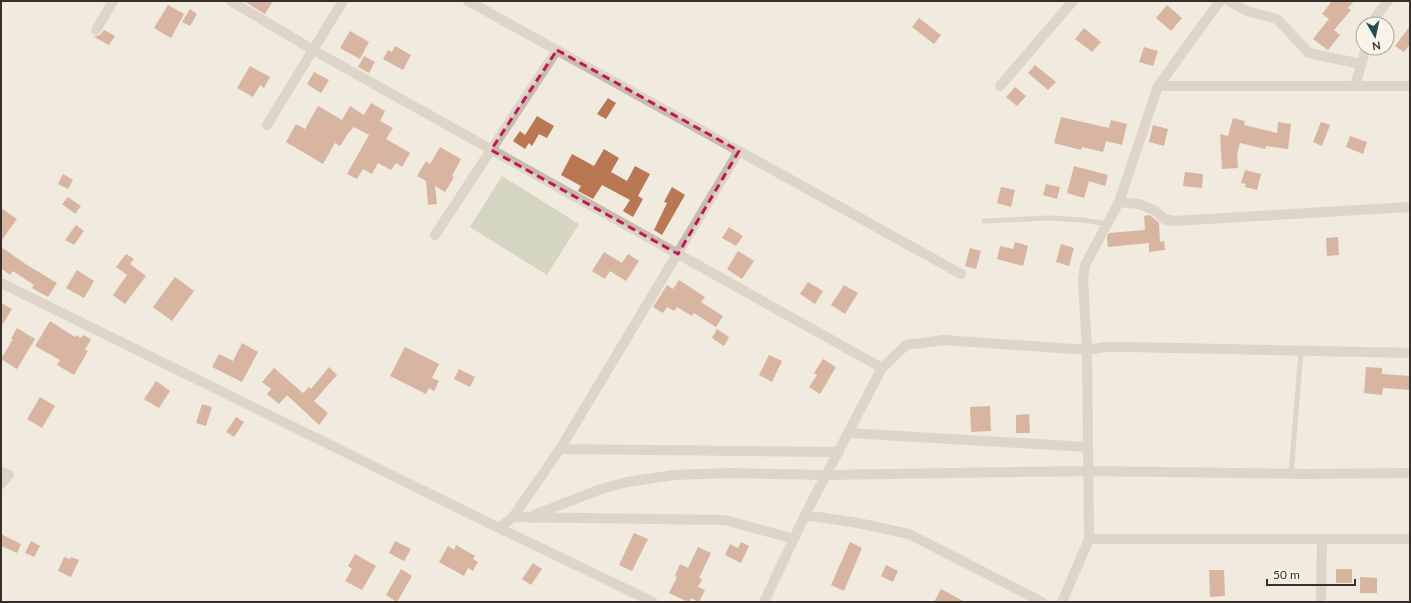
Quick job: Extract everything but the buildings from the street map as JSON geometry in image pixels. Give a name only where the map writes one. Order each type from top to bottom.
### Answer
[{"type":"street","points":[[96,30],[113,1]]},
{"type":"street","points":[[231,1],[313,50],[882,368]]},
{"type":"street","points":[[268,125],[343,1]]},
{"type":"street","points":[[468,1],[961,274]]},
{"type":"street","points":[[1000,86],[1073,1]]},
{"type":"street","points":[[1062,602],[1089,539],[1087,350],[1083,280],[1085,265],[1119,202],[1158,86],[1220,1]]},
{"type":"street","points":[[1229,1],[1247,11],[1277,19],[1309,53],[1361,64]]},
{"type":"street","points":[[1376,16],[1388,1]]},
{"type":"street","points":[[435,235],[557,50]]},
{"type":"street","points":[[1355,86],[1364,56]]},
{"type":"street","points":[[1158,86],[1410,86]]},
{"type":"street","points":[[499,528],[513,517],[560,449],[739,151]]},
{"type":"street","points":[[1119,202],[1139,204],[1156,211],[1164,219],[1173,221],[1410,207]]},
{"type":"street","points":[[1,283],[499,528],[653,602]]},
{"type":"street","points":[[764,602],[805,515],[882,368],[906,345],[944,340],[1087,350],[1105,347],[1128,347],[1410,353]]},
{"type":"street","points":[[849,433],[1087,447]]},
{"type":"street","points":[[560,449],[839,452]]},
{"type":"street","points":[[532,518],[534,515],[594,491],[627,482],[674,475],[729,473],[826,475],[1088,471],[1291,474],[1410,473]]},
{"type":"street","points":[[1,472],[9,475],[1,484]]},
{"type":"street","points":[[805,515],[858,523],[908,534],[1042,602]]},
{"type":"street","points":[[513,517],[725,520],[794,539]]},
{"type":"street","points":[[1089,539],[1410,539]]},
{"type":"street","points":[[1321,602],[1322,539]]},
{"type":"lane","points":[[984,221],[1049,218],[1083,220],[1107,224]]},
{"type":"lane","points":[[1291,474],[1301,351]]},
{"type":"highlighted area","points":[[557,50],[739,151],[678,254],[491,150]]},
{"type":"green space","points":[[502,176],[579,224],[547,275],[470,227]]}]
